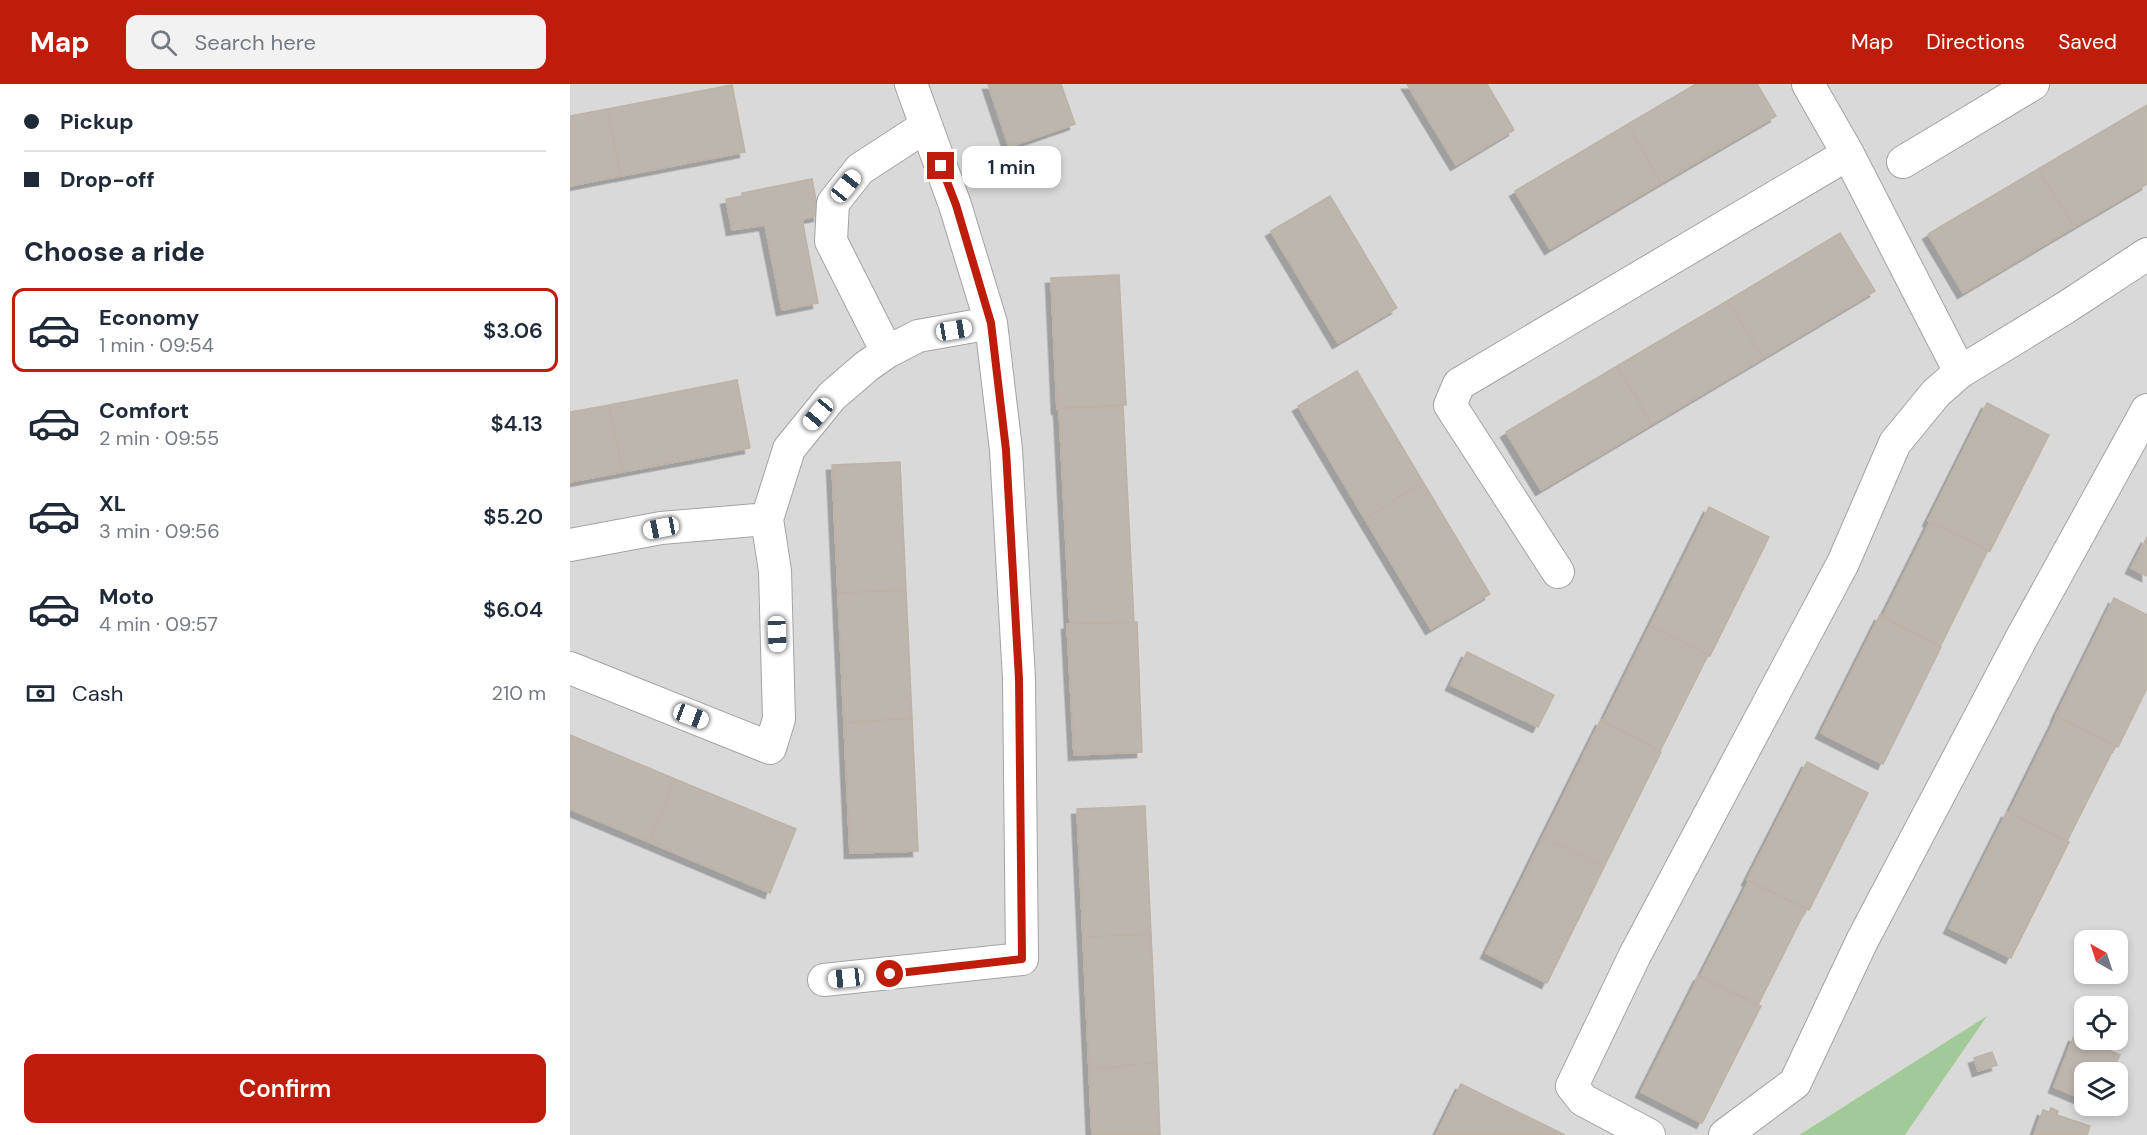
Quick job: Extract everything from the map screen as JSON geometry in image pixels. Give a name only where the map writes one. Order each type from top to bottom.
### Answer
[{"type":"street","points":[[824,980],[1022,959],[1019,679],[1006,450],[991,323],[956,205],[911,84]]},
{"type":"street","points":[[1808,84],[1848,154],[1884,172],[1960,372]]},
{"type":"street","points":[[1884,172],[2033,84]]},
{"type":"street","points":[[887,352],[831,241],[833,203],[860,169],[926,126]]},
{"type":"street","points":[[1558,572],[1450,405],[1458,384],[1848,154]]},
{"type":"street","points":[[1649,1135],[1583,1100],[1572,1086],[1635,955],[1843,563],[1895,443],[1936,393],[1960,372],[2065,308],[2147,254]]},
{"type":"street","points":[[570,668],[770,748],[779,719],[775,571],[767,519],[789,448],[832,396],[887,352],[918,336],[991,323]]},
{"type":"street","points":[[1725,1135],[1796,1083],[1868,931],[2016,650],[2147,410]]},
{"type":"street","points":[[570,545],[661,528],[767,519]]},
{"type":"shaded area","points":[[570,84],[2147,84],[2147,1135],[1905,1135],[1986,1017],[1799,1135],[570,1135]]},
{"type":"green space","points":[[1987,1016],[1905,1135],[1799,1135]]},
{"type":"building","points":[[988,84],[1061,84],[1075,124],[1009,147]]},
{"type":"building","points":[[1407,84],[1487,84],[1514,130],[1456,165]]},
{"type":"building","points":[[1696,84],[1757,84],[1776,116],[1661,183],[1628,124]]},
{"type":"building","points":[[732,85],[745,152],[621,176],[607,109]]},
{"type":"building","points":[[2147,105],[2147,184],[2074,227],[2038,169]]},
{"type":"building","points":[[607,109],[621,176],[570,186],[570,116]]},
{"type":"building","points":[[1628,124],[1661,183],[1550,249],[1515,191]]},
{"type":"building","points":[[2038,169],[2074,227],[1963,293],[1928,234]]},
{"type":"building","points":[[812,179],[819,216],[802,219],[818,303],[782,310],[765,225],[732,230],[726,199],[742,196],[742,193]]},
{"type":"building","points":[[1330,196],[1397,308],[1338,343],[1271,231]]},
{"type":"building","points":[[1840,233],[1875,291],[1763,358],[1727,301]]},
{"type":"building","points":[[1119,275],[1126,405],[1057,409],[1051,278]]},
{"type":"building","points":[[1727,301],[1763,358],[1652,424],[1617,366]]},
{"type":"building","points":[[1617,366],[1652,424],[1541,490],[1506,432]]},
{"type":"building","points":[[1357,371],[1423,482],[1365,519],[1298,406]]},
{"type":"building","points":[[737,380],[750,448],[623,472],[609,405]]},
{"type":"building","points":[[1987,403],[2049,435],[1990,551],[1928,521]]},
{"type":"building","points":[[609,405],[623,472],[570,482],[570,412]]},
{"type":"building","points":[[1123,405],[1134,622],[1070,624],[1059,408]]},
{"type":"building","points":[[900,462],[906,590],[838,593],[832,465]]},
{"type":"building","points":[[1423,482],[1490,594],[1431,629],[1365,519]]},
{"type":"building","points":[[1709,507],[1769,537],[1710,656],[1650,626]]},
{"type":"building","points":[[1930,522],[1988,550],[1940,647],[1883,616]]},
{"type":"building","points":[[2147,537],[2147,576],[2131,568]]},
{"type":"building","points":[[906,590],[912,718],[844,723],[838,593]]},
{"type":"building","points":[[2114,598],[2147,615],[2147,688],[2118,747],[2056,716]]},
{"type":"building","points":[[1880,615],[1941,647],[1883,764],[1821,733]]},
{"type":"building","points":[[1137,622],[1142,752],[1074,755],[1067,624]]},
{"type":"building","points":[[1650,626],[1708,655],[1660,751],[1603,721]]},
{"type":"building","points":[[1467,652],[1554,695],[1538,727],[1451,685]]},
{"type":"building","points":[[2057,716],[2115,746],[2067,841],[2009,813]]},
{"type":"building","points":[[912,718],[918,851],[850,853],[844,723]]},
{"type":"building","points":[[1601,720],[1661,752],[1604,867],[1543,837]]},
{"type":"building","points":[[570,735],[675,779],[649,842],[570,809]]},
{"type":"building","points":[[1807,762],[1868,793],[1809,910],[1747,880]]},
{"type":"building","points":[[675,779],[796,829],[770,893],[649,842]]},
{"type":"building","points":[[1145,806],[1151,934],[1083,937],[1077,809]]},
{"type":"building","points":[[2007,812],[2069,842],[2011,958],[1949,928]]},
{"type":"building","points":[[1543,837],[1604,867],[1547,983],[1486,953]]},
{"type":"building","points":[[1749,881],[1806,909],[1758,1005],[1700,977]]},
{"type":"building","points":[[1151,934],[1157,1062],[1089,1070],[1083,937]]},
{"type":"building","points":[[1699,976],[1761,1006],[1702,1123],[1641,1092]]},
{"type":"building","points":[[2074,1036],[2074,1050],[2108,1050],[2120,1055],[2117,1062],[2074,1062],[2074,1095],[2054,1087]]},
{"type":"building","points":[[1992,1052],[1997,1065],[1978,1071],[1974,1058]]},
{"type":"building","points":[[1157,1062],[1160,1135],[1092,1135],[1089,1070]]},
{"type":"building","points":[[1461,1084],[1565,1135],[1436,1135]]},
{"type":"building","points":[[2051,1108],[2058,1111],[2057,1115],[2090,1126],[2087,1135],[2034,1135],[2043,1110],[2049,1112]]},
{"type":"route","points":[[890,974],[1022,959],[1019,679],[1006,450],[991,323],[956,205],[941,166]]}]
